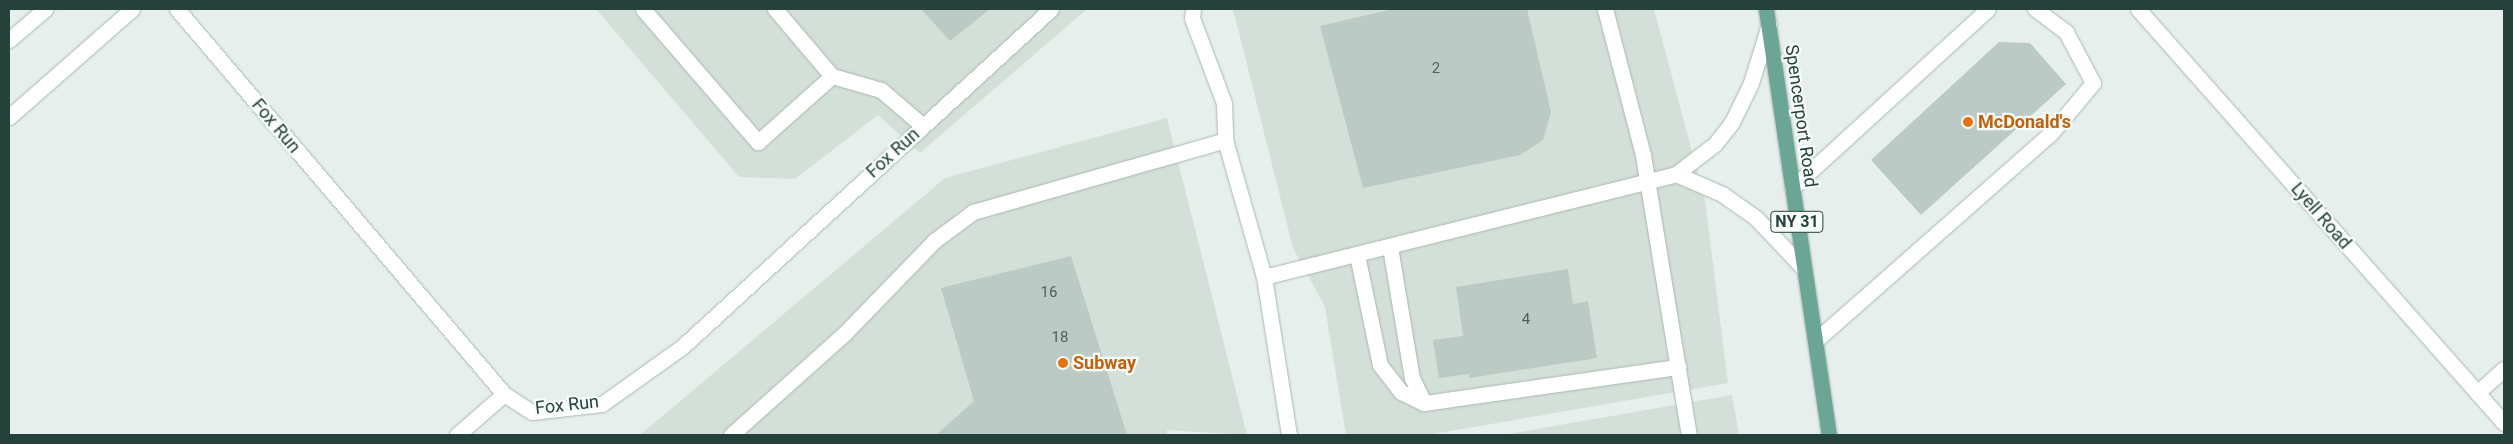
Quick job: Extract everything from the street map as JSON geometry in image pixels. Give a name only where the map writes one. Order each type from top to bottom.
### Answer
[{"type":"main road","name":"Spencerport Road","points":[[1766,9],[1829,435]]},
{"type":"street","points":[[9,40],[45,9]]},
{"type":"street","points":[[9,117],[132,9]]},
{"type":"street","name":"Fox Run","points":[[177,9],[504,394],[532,412],[602,404],[682,346],[1051,9]]},
{"type":"street","points":[[643,9],[758,142],[832,76]]},
{"type":"street","points":[[775,9],[832,76],[881,90],[923,126]]},
{"type":"street","points":[[1193,9],[1192,18],[1224,103],[1225,140],[1264,278],[1289,435]]},
{"type":"street","points":[[1605,9],[1648,180],[1689,435]]},
{"type":"street","points":[[1792,188],[1988,9]]},
{"type":"street","points":[[1815,341],[2052,132],[2093,83],[2066,32],[2035,9]]},
{"type":"street","name":"Lyell Road","points":[[2138,9],[2504,423]]},
{"type":"street","points":[[1264,278],[1676,174],[1715,144],[1732,122],[1751,83],[1769,24]]},
{"type":"street","points":[[731,435],[844,334],[934,241],[973,212],[1225,140]]},
{"type":"street","points":[[1676,174],[1722,194],[1756,218],[1804,269]]},
{"type":"street","points":[[1390,247],[1411,371],[1424,403]]},
{"type":"street","points":[[1357,254],[1380,365],[1401,392],[1424,403],[1678,367]]},
{"type":"street","points":[[2477,393],[2504,369]]},
{"type":"street","points":[[457,435],[504,394]]},
{"type":"shaded area","points":[[596,9],[1087,9],[920,153],[878,115],[795,179],[739,177]]},
{"type":"shaded area","points":[[1233,9],[1654,9],[1705,200],[1728,383],[1427,435],[1346,435],[1325,307],[1293,248]]},
{"type":"shaded area","points":[[1167,118],[1247,435],[1167,430],[1167,435],[640,435],[945,178]]},
{"type":"shaded area","points":[[1732,395],[1739,435],[1503,435]]},
{"type":"building","points":[[921,9],[990,9],[950,41]]},
{"type":"building","points":[[1393,9],[1527,9],[1551,112],[1543,140],[1520,155],[1363,188],[1320,26]]},
{"type":"building","name":"McDonald's","points":[[1999,42],[2030,43],[2066,84],[1921,215],[1871,160]]},
{"type":"building","points":[[1071,256],[1127,435],[936,435],[974,401],[941,288]]},
{"type":"building","points":[[1568,269],[1573,304],[1588,301],[1597,358],[1469,378],[1469,374],[1439,378],[1433,340],[1463,336],[1456,287]]},
{"type":"place","name":"McDonald's","points":[[1968,122]]},
{"type":"place","name":"Subway","points":[[1063,363]]}]
